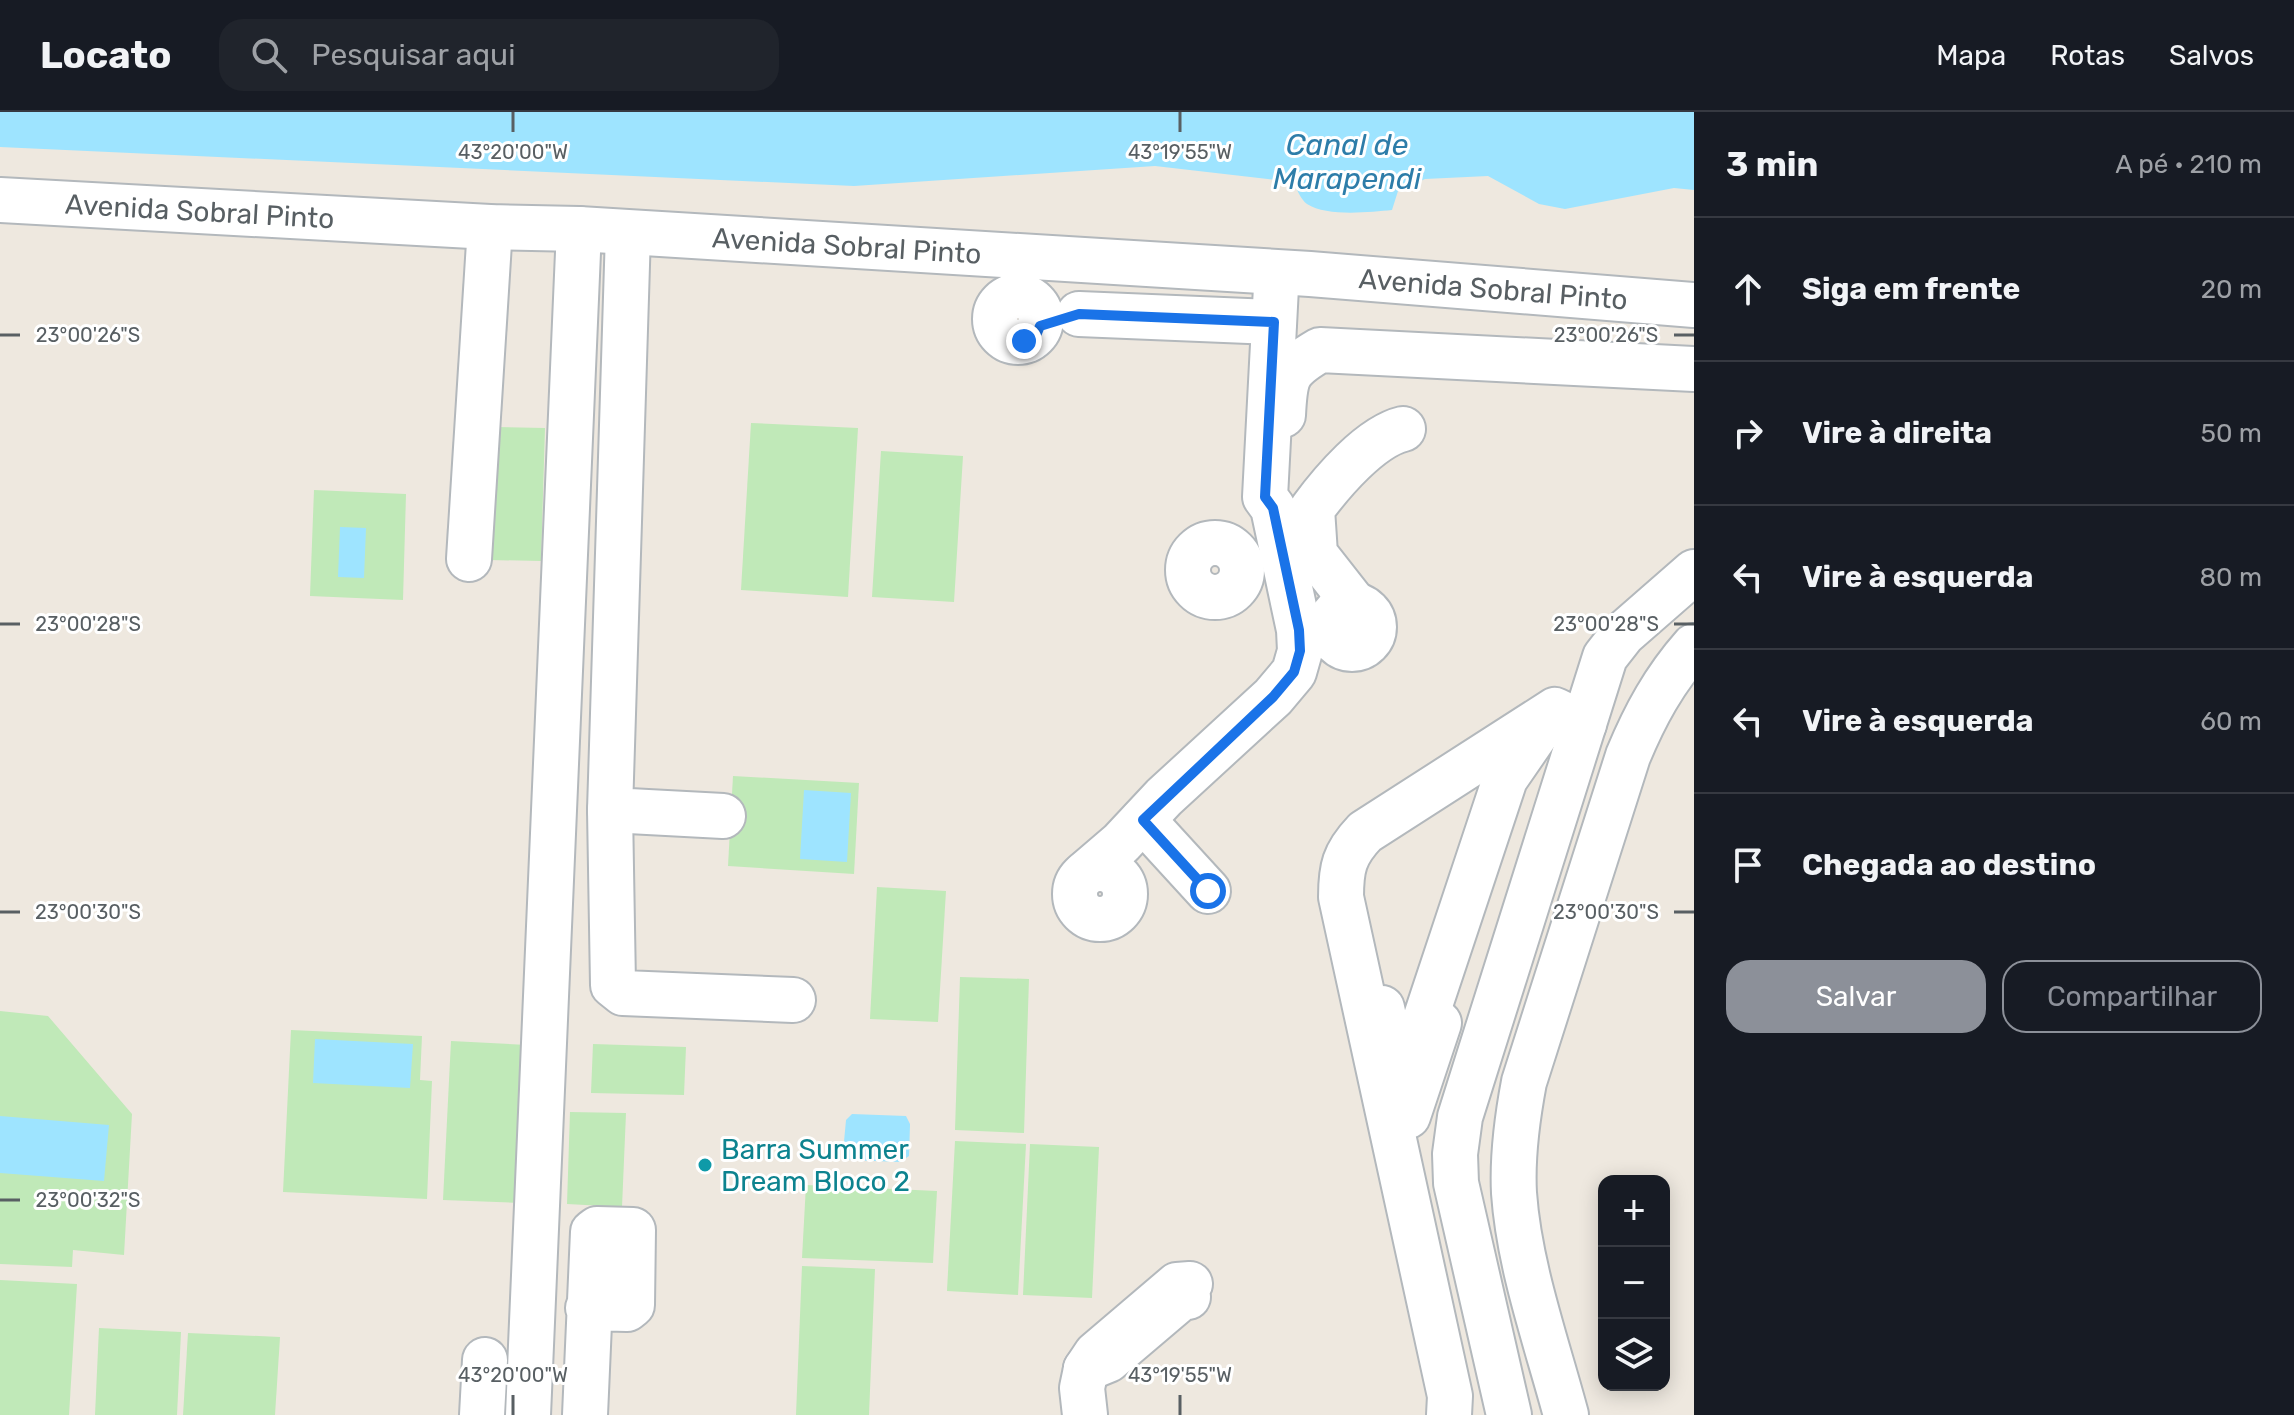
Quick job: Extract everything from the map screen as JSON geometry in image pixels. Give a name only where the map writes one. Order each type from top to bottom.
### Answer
[{"type":"street","name":"Avenida Sobral Pinto","points":[[0,200],[490,227],[579,229],[1310,274],[1694,305]]},
{"type":"street","points":[[469,559],[490,227]]},
{"type":"street","points":[[528,1415],[579,229]]},
{"type":"street","points":[[640,233],[613,985],[623,993],[793,1000]]},
{"type":"street","points":[[1274,313],[1243,523],[1328,621]]},
{"type":"street","points":[[1052,314],[1274,313],[1694,352]]},
{"type":"street","points":[[1243,523],[1279,495],[1285,384],[1295,365],[1320,350],[1694,369]]},
{"type":"street","points":[[1328,621],[1315,554],[1312,509],[1327,489],[1381,437],[1403,429]]},
{"type":"street","points":[[1509,1415],[1456,1183],[1455,1154],[1460,1117],[1605,657],[1623,634],[1694,572]]},
{"type":"street","points":[[1524,1415],[1470,1192],[1474,1132],[1626,658],[1694,597]]},
{"type":"street","points":[[1208,891],[1118,854],[1273,697],[1294,672],[1300,651],[1328,621]]},
{"type":"street","points":[[1566,1415],[1520,1236],[1514,1193],[1514,1138],[1524,1082],[1628,756],[1647,711],[1669,674],[1694,646]]},
{"type":"street","points":[[1449,1415],[1450,1396],[1341,897],[1341,871],[1352,846],[1365,832],[1555,710],[1582,733]]},
{"type":"street","points":[[1465,1415],[1466,1397],[1408,1116],[1352,881],[1362,852],[1491,775],[1536,734],[1553,723],[1582,733]]},
{"type":"street","points":[[1408,1116],[1536,734]]},
{"type":"street","points":[[1392,1053],[1416,1047],[1491,775]]},
{"type":"street","points":[[621,811],[723,816]]},
{"type":"street","points":[[1085,1415],[1082,1388],[1086,1369],[1096,1354],[1177,1285],[1189,1290]]},
{"type":"street","points":[[585,1415],[588,1308]]},
{"type":"street","points":[[482,1415],[485,1360]]},
{"type":"green space","points":[[751,423],[858,428],[848,597],[741,590]]},
{"type":"green space","points":[[494,427],[545,428],[541,561],[490,560]]},
{"type":"green space","points":[[881,451],[963,456],[954,602],[872,597]]},
{"type":"green space","points":[[314,490],[406,494],[403,600],[310,596]]},
{"type":"green space","points":[[733,776],[859,783],[854,874],[728,866]]},
{"type":"green space","points":[[877,887],[946,891],[938,1022],[870,1019]]},
{"type":"green space","points":[[960,977],[1029,979],[1024,1133],[955,1130]]},
{"type":"green space","points":[[0,1011],[48,1016],[132,1114],[124,1255],[73,1250],[72,1267],[0,1264]]},
{"type":"green space","points":[[291,1030],[422,1036],[420,1080],[432,1081],[427,1199],[283,1192]]},
{"type":"green space","points":[[451,1041],[527,1045],[520,1203],[443,1200]]},
{"type":"green space","points":[[593,1044],[686,1047],[684,1095],[591,1093]]},
{"type":"green space","points":[[570,1112],[626,1113],[622,1207],[567,1204]]},
{"type":"green space","points":[[955,1141],[1026,1144],[1018,1295],[947,1291]]},
{"type":"green space","points":[[1030,1144],[1099,1147],[1092,1298],[1023,1295]]},
{"type":"green space","points":[[806,1185],[937,1191],[933,1263],[802,1258]]},
{"type":"green space","points":[[802,1266],[875,1269],[869,1415],[796,1415]]},
{"type":"green space","points":[[0,1280],[77,1284],[69,1415],[0,1415]]},
{"type":"green space","points":[[99,1328],[181,1332],[177,1415],[95,1415]]},
{"type":"green space","points":[[188,1333],[280,1337],[275,1415],[183,1415]]},
{"type":"water","name":"Canal de Marapendi","points":[[0,112],[1694,112],[1694,190],[1674,188],[1565,209],[1539,204],[1488,176],[1425,179],[1398,191],[1392,210],[1337,212],[1307,204],[1293,182],[1155,166],[854,186],[0,147]]},
{"type":"water","points":[[340,527],[366,528],[364,578],[338,577]]},
{"type":"water","points":[[804,790],[851,793],[847,862],[800,859]]},
{"type":"water","points":[[315,1039],[413,1044],[410,1088],[313,1083]]},
{"type":"water","points":[[852,1114],[906,1116],[910,1124],[909,1156],[900,1162],[849,1160],[843,1152],[846,1120]]},
{"type":"water","points":[[0,1116],[109,1125],[104,1181],[0,1173]]},
{"type":"place","name":"Barra Summer Dream Bloco 2","points":[[705,1165]]},
{"type":"route","points":[[1024,341],[1037,333],[1040,326],[1079,314],[1274,322],[1265,497],[1273,508],[1299,630],[1300,651],[1294,672],[1273,697],[1143,820],[1208,891]]}]
